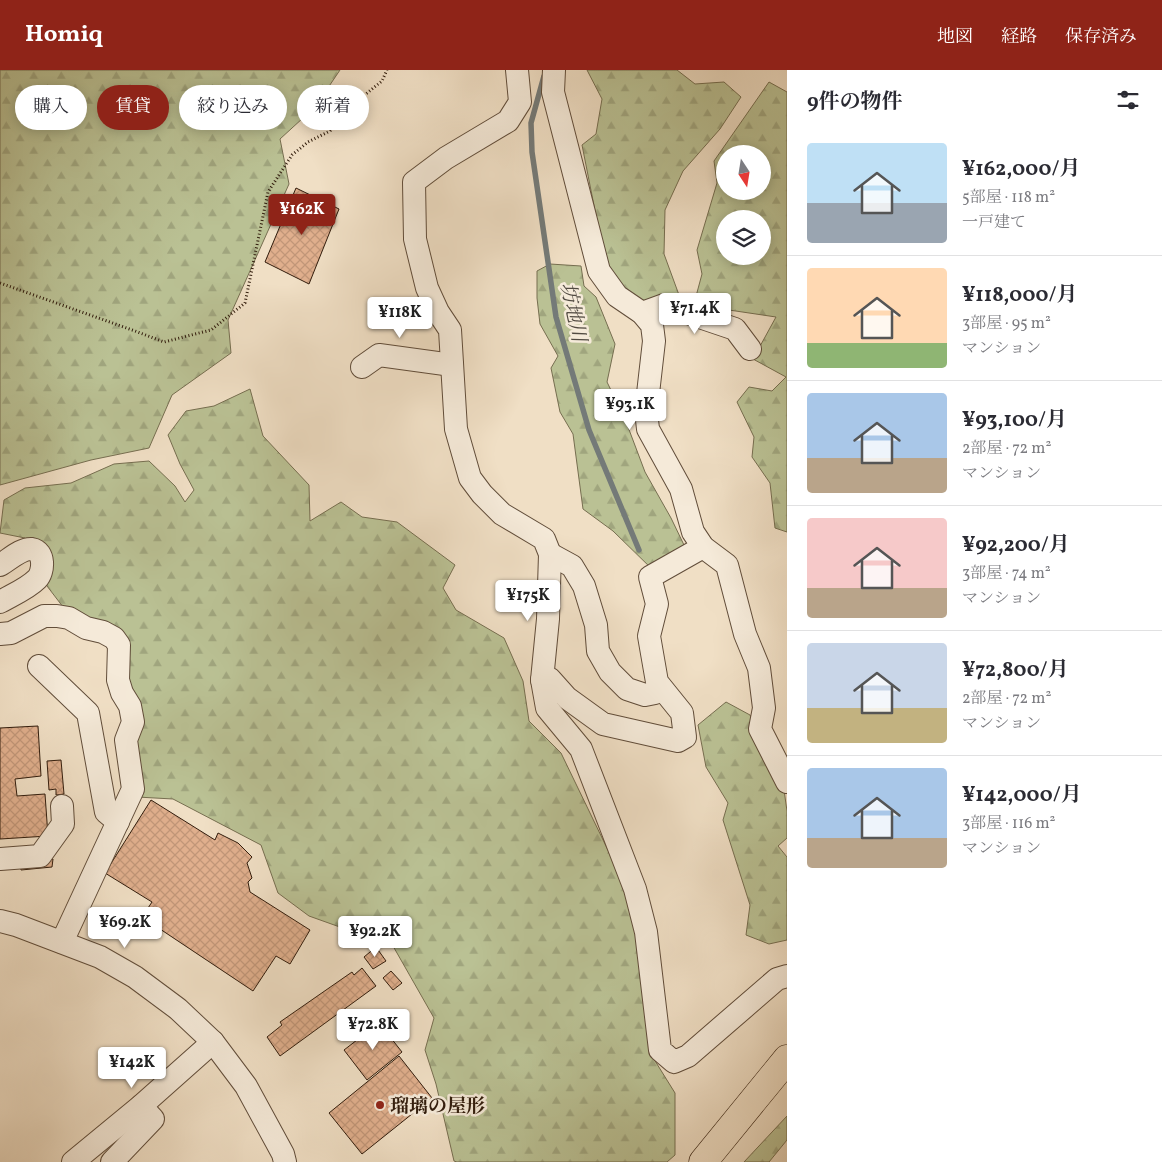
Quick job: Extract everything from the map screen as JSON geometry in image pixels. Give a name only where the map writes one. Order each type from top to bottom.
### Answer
[{"type":"highway","points":[[704,1162],[787,1059]]},
{"type":"street","points":[[517,70],[520,102],[508,121],[446,158],[414,182],[415,239],[428,288],[438,312],[450,330],[456,429],[470,478],[482,494],[502,514],[544,539],[550,554],[548,619],[542,680],[547,708],[581,749],[635,889],[646,932],[660,1050],[674,1062],[688,1056],[777,979],[787,976]]},
{"type":"street","points":[[554,70],[553,92],[599,271],[617,296],[642,313],[652,326],[654,342],[646,411],[648,429],[681,489],[693,532],[704,547],[727,565],[745,634],[759,668],[764,708],[760,729],[787,782]]},
{"type":"street","points":[[642,313],[664,305],[735,329],[750,349]]},
{"type":"street","points":[[362,367],[379,355],[452,365]]},
{"type":"street","points":[[542,680],[550,679],[567,698],[603,724],[678,741],[686,737],[682,713],[657,682],[649,636],[657,604],[650,577],[704,547]]},
{"type":"street","points":[[0,565],[22,552],[32,549],[38,552],[42,568],[38,578],[0,602]]},
{"type":"street","points":[[550,554],[572,566],[584,586],[596,625],[598,650],[610,672],[627,689],[645,695],[656,693],[661,688]]},
{"type":"street","points":[[0,634],[11,633],[44,616],[57,616],[69,618],[86,628],[103,632],[114,638],[119,645],[118,680],[122,693],[130,706],[133,722],[126,740],[132,789],[62,942]]},
{"type":"street","points":[[40,666],[88,713],[106,812],[118,822]]},
{"type":"street","points":[[0,859],[40,856],[64,824],[62,806]]},
{"type":"street","points":[[0,921],[16,925],[100,956],[135,977],[178,1009],[213,1042],[246,1086],[283,1154],[284,1162]]},
{"type":"street","points":[[73,1162],[141,1106],[213,1042]]},
{"type":"street","points":[[112,1162],[153,1119],[141,1106]]},
{"type":"path","points":[[0,283],[164,342],[211,330],[245,303],[268,192],[292,155],[308,142],[330,131],[351,106],[382,81],[388,70]]},
{"type":"green space","points":[[0,70],[340,70],[330,85],[297,85],[297,123],[280,139],[289,184],[228,320],[231,353],[172,395],[149,448],[91,460],[0,485]]},
{"type":"green space","points":[[587,70],[677,70],[695,84],[724,82],[741,97],[720,129],[683,171],[665,210],[664,254],[679,295],[648,303],[625,296],[606,266],[582,145],[596,134],[602,99]]},
{"type":"green space","points":[[769,82],[787,92],[787,532],[775,528],[770,483],[752,457],[754,437],[737,402],[749,387],[772,391],[786,377],[753,359],[776,317],[729,310],[695,300],[702,274],[697,250],[716,186],[716,200],[771,200],[771,145],[725,145]]},
{"type":"green space","points":[[716,158],[716,176],[714,161]]},
{"type":"green space","points":[[550,264],[581,266],[584,286],[596,297],[615,344],[607,382],[625,419],[645,472],[684,545],[654,571],[613,531],[583,509],[573,434],[560,412],[551,368],[558,356],[540,324],[537,298],[537,271]]},
{"type":"green space","points":[[250,389],[263,436],[309,485],[310,521],[341,502],[362,517],[397,522],[455,565],[443,588],[456,610],[504,638],[523,681],[529,721],[561,753],[620,875],[640,945],[652,1056],[675,1093],[675,1155],[667,1162],[454,1161],[436,1084],[425,1050],[434,1018],[393,946],[309,916],[278,893],[261,845],[173,799],[137,797],[117,647],[73,620],[47,586],[29,558],[25,538],[0,533],[4,500],[25,488],[71,483],[114,464],[149,461],[175,486],[185,502],[194,490],[180,464],[168,435],[186,411],[214,406]]},
{"type":"green space","points":[[726,702],[750,715],[783,783],[787,811],[787,838],[778,846],[787,857],[787,940],[769,944],[746,935],[750,905],[723,820],[728,803],[706,767],[698,725]]},
{"type":"green space","points":[[787,1116],[787,1140],[769,1162],[744,1162]]},
{"type":"building","points":[[296,188],[339,209],[309,284],[265,262]]},
{"type":"building","points":[[38,726],[41,776],[15,779],[17,796],[45,794],[48,836],[0,839],[0,728]]},
{"type":"building","points":[[61,760],[64,794],[56,795],[56,789],[49,790],[47,761]]},
{"type":"building","points":[[151,800],[215,840],[218,833],[238,843],[252,857],[247,863],[252,878],[248,882],[250,892],[310,930],[290,964],[276,956],[253,991],[142,917],[152,902],[105,873]]},
{"type":"building","points":[[53,859],[52,867],[21,870],[20,863]]},
{"type":"building","points":[[376,947],[386,961],[373,969],[364,957]]},
{"type":"building","points":[[362,968],[376,986],[280,1056],[267,1037],[282,1025],[280,1022],[352,972],[354,975]]},
{"type":"building","points":[[391,971],[402,983],[393,990],[383,978]]},
{"type":"building","points":[[379,1023],[402,1052],[367,1080],[344,1050]]},
{"type":"building","name":"瑠璃の屋形","points":[[399,1056],[432,1098],[362,1154],[329,1113]]},
{"type":"waterway","name":"坊地川","points":[[544,76],[531,123],[532,152],[556,317],[589,430],[639,550]]},
{"type":"place","name":"瑠璃の屋形","points":[[380,1105]]}]
